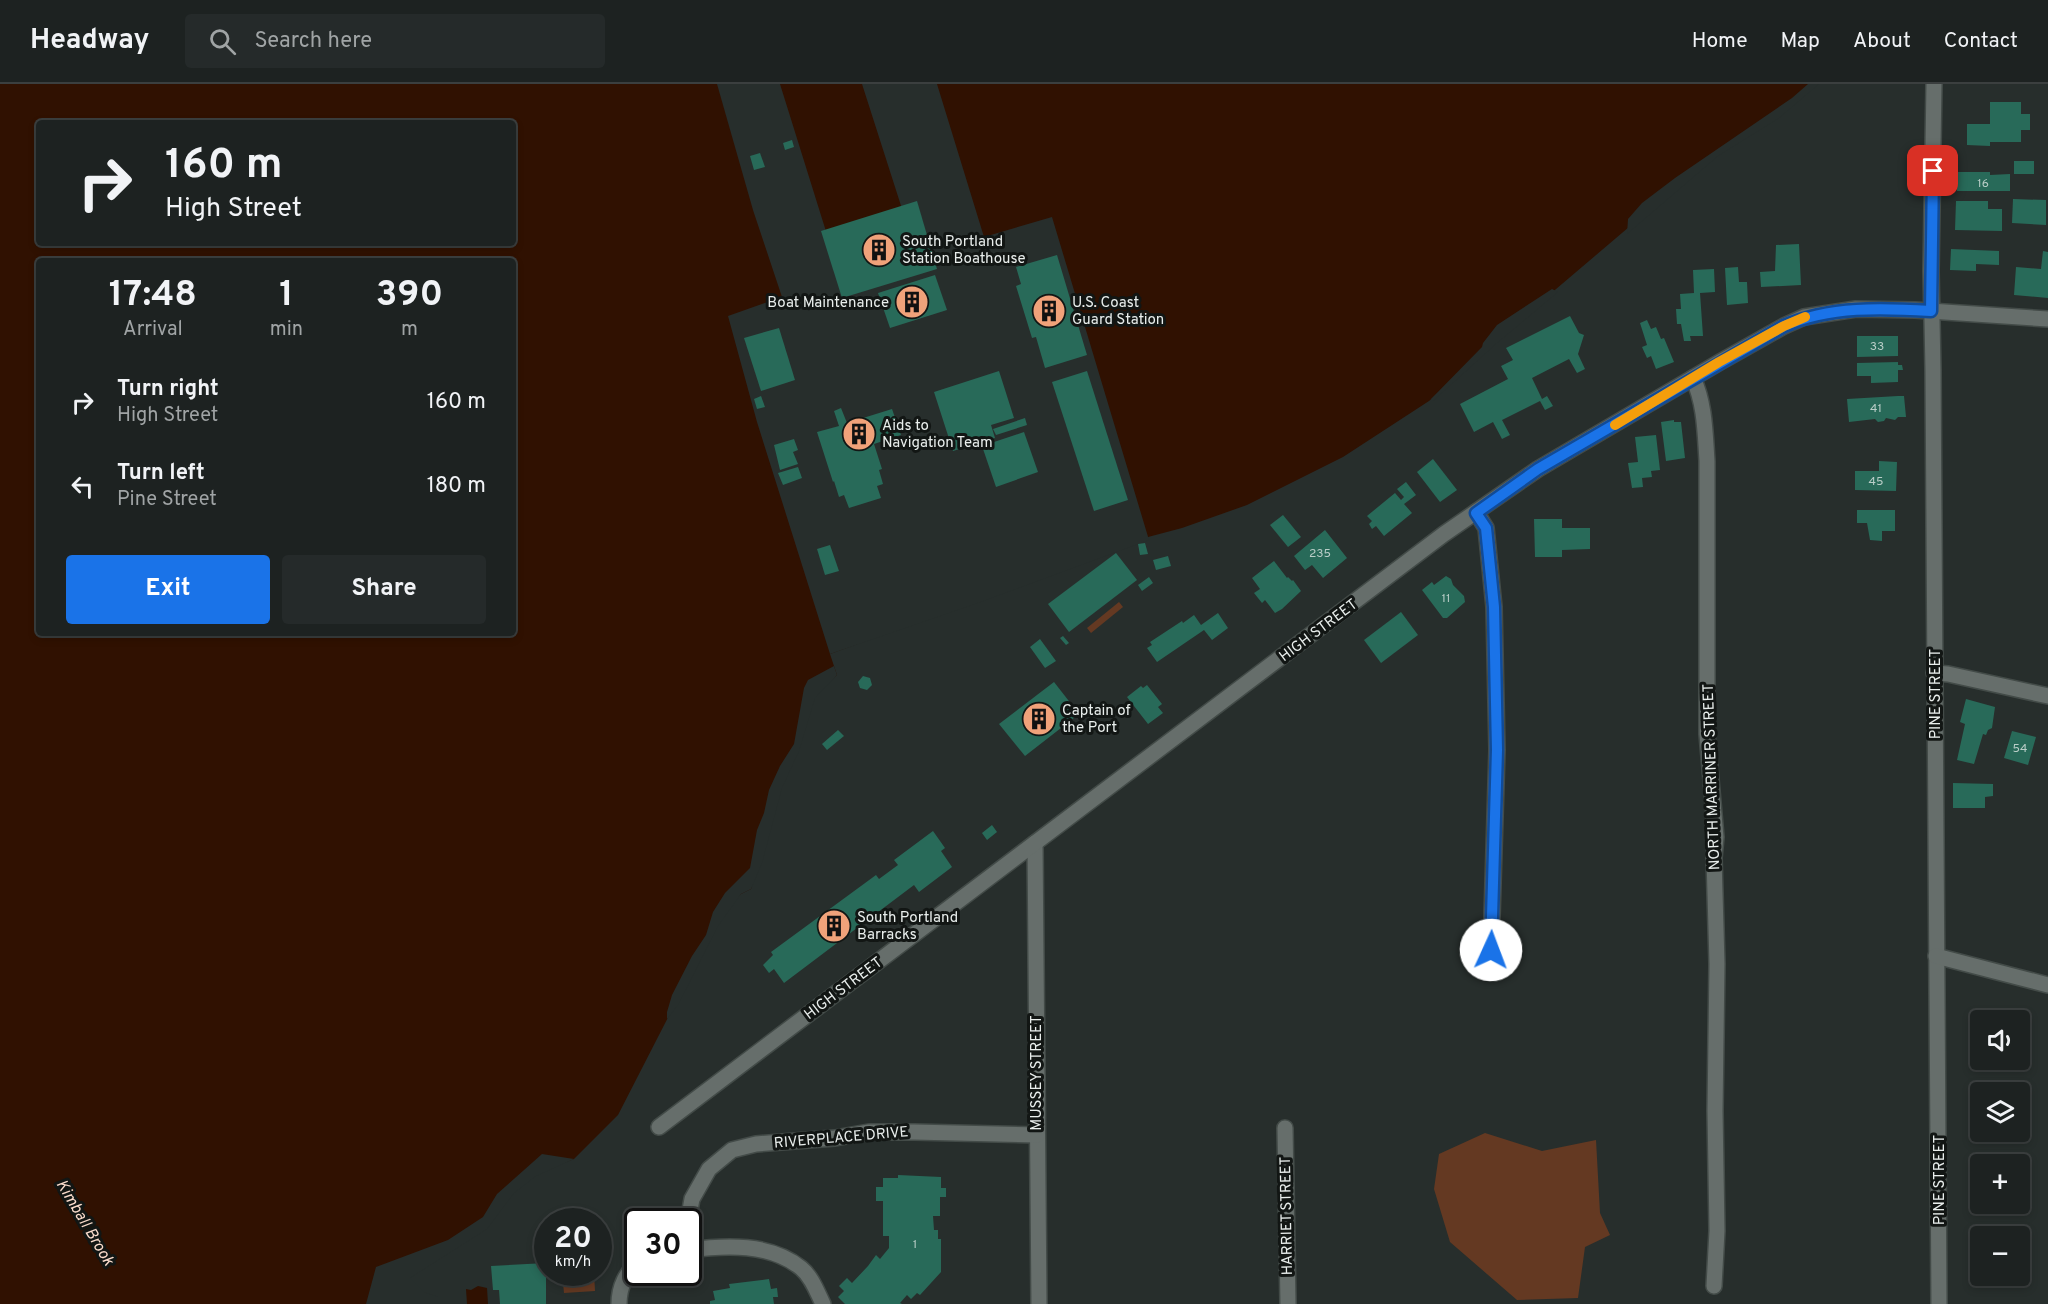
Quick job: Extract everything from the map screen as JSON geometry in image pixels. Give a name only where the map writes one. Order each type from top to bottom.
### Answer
[{"type":"street","name":"PINE STREET","points":[[1934,84],[1931,311],[1939,1304]]},
{"type":"street","name":"HIGH STREET","points":[[660,1127],[1444,534],[1538,469],[1693,378],[1804,317],[1856,309],[1931,311],[2048,319]]},
{"type":"street","name":"NORTH MARRINER STREET","points":[[1693,378],[1702,405],[1707,460],[1707,734],[1716,837],[1714,858],[1717,964],[1715,1111],[1717,1231],[1714,1286]]},
{"type":"street","points":[[1476,513],[1486,528],[1494,607],[1497,750],[1491,950]]},
{"type":"street","points":[[1934,673],[2048,696]]},
{"type":"street","name":"MUSSEY STREET","points":[[1035,843],[1039,1304]]},
{"type":"street","points":[[1936,956],[2048,985]]},
{"type":"street","name":"HARRIET STREET","points":[[1285,1128],[1288,1304]]},
{"type":"street","name":"RIVERPLACE DRIVE","points":[[690,1208],[692,1199],[709,1169],[732,1150],[748,1146],[869,1132],[914,1131],[1036,1135]]},
{"type":"street","points":[[702,1249],[754,1248],[775,1254],[801,1268],[811,1280],[822,1304]]},
{"type":"street","points":[[619,1304],[619,1292],[624,1279]]},
{"type":"shaded area","points":[[1119,602],[1123,607],[1091,633],[1087,628]]},
{"type":"shaded area","points":[[1485,1133],[1542,1151],[1596,1140],[1600,1213],[1610,1235],[1585,1247],[1578,1298],[1517,1300],[1450,1242],[1434,1189],[1439,1154]]},
{"type":"shaded area","points":[[563,1286],[595,1286],[595,1291],[564,1293]]},
{"type":"water","name":"Kimball Brook","points":[[0,84],[1816,84],[1716,153],[1495,341],[1429,401],[1343,457],[1247,505],[1182,528],[1148,537],[830,654],[837,675],[813,696],[781,782],[751,889],[741,894],[729,905],[699,957],[618,1115],[574,1159],[534,1174],[512,1191],[485,1226],[406,1277],[435,1304],[0,1304]]},
{"type":"water","points":[[478,1286],[487,1288],[488,1304],[467,1304],[466,1289],[471,1290]]},
{"type":"pier","points":[[717,84],[780,84],[844,289],[920,265],[862,84],[937,84],[984,237],[1052,217],[1149,540],[830,654],[757,422],[728,316],[782,297],[753,210]]},
{"type":"pier","points":[[1808,84],[1819,84],[1779,118],[1718,156],[1627,234],[1628,219],[1642,203],[1792,98]]},
{"type":"pier","points":[[1552,289],[1558,292],[1433,401],[1431,399],[1482,347],[1497,325]]},
{"type":"pier","points":[[834,666],[837,675],[815,698],[799,751],[782,788],[762,863],[751,889],[741,894],[718,926],[678,1005],[667,1019],[672,995],[692,956],[706,935],[713,912],[725,893],[750,868],[757,830],[764,813],[769,790],[794,744],[804,688],[808,680]]},
{"type":"pier","points":[[542,1154],[574,1159],[536,1176],[514,1193],[487,1229],[410,1278],[424,1292],[438,1297],[438,1304],[366,1304],[376,1267],[448,1240],[483,1217],[497,1194]]},
{"type":"building","points":[[1990,102],[2021,102],[2021,114],[2030,114],[2030,130],[2021,130],[2021,142],[1990,142],[1990,146],[1967,145],[1967,124],[1990,124]]},
{"type":"building","points":[[792,140],[794,147],[785,150],[783,143]]},
{"type":"building","points":[[760,153],[765,167],[754,170],[750,156]]},
{"type":"building","points":[[2014,161],[2034,161],[2034,174],[2014,174]]},
{"type":"building","points":[[1957,172],[2010,174],[2010,191],[1957,191]]},
{"type":"building","points":[[2013,199],[2046,200],[2046,225],[2012,223]]},
{"type":"building","name":"South Portland Station Boathouse","points":[[917,201],[937,269],[842,298],[821,231]]},
{"type":"building","points":[[1956,201],[1988,201],[1988,209],[2002,209],[2002,231],[1955,230]]},
{"type":"building","points":[[1799,244],[1801,285],[1761,287],[1760,272],[1775,271],[1776,245]]},
{"type":"building","points":[[1951,249],[1999,251],[1999,265],[1976,264],[1976,271],[1950,270]]},
{"type":"building","points":[[2043,251],[2048,252],[2048,298],[2014,295],[2016,267],[2041,269]]},
{"type":"building","name":"U.S. Coast Guard Station","points":[[1057,255],[1087,355],[1045,368],[1036,337],[1032,338],[1016,286],[1021,284],[1016,267]]},
{"type":"building","points":[[1738,267],[1739,282],[1747,282],[1748,303],[1727,305],[1725,268]]},
{"type":"building","points":[[1714,269],[1715,292],[1700,293],[1703,336],[1690,336],[1691,341],[1684,341],[1681,324],[1677,324],[1676,309],[1681,309],[1680,294],[1694,293],[1693,270]]},
{"type":"building","name":"Boat Maintenance","points":[[935,275],[947,310],[890,328],[878,293]]},
{"type":"building","points":[[1570,316],[1579,333],[1584,335],[1578,354],[1585,369],[1577,373],[1569,359],[1532,378],[1542,399],[1547,396],[1553,406],[1545,410],[1540,401],[1502,420],[1510,435],[1502,439],[1493,422],[1474,432],[1460,404],[1508,379],[1501,366],[1513,360],[1506,348]]},
{"type":"building","points":[[1647,320],[1651,329],[1656,327],[1661,339],[1664,338],[1674,362],[1656,369],[1651,356],[1647,358],[1642,347],[1647,345],[1640,323]]},
{"type":"building","points":[[779,328],[795,380],[761,391],[744,338]]},
{"type":"building","points":[[1857,336],[1898,336],[1898,356],[1857,357]]},
{"type":"building","points":[[1898,362],[1898,365],[1902,365],[1903,370],[1898,370],[1898,382],[1871,383],[1871,376],[1857,376],[1857,363]]},
{"type":"building","points":[[999,371],[1014,418],[991,425],[995,438],[953,451],[934,392]]},
{"type":"building","points":[[1087,371],[1128,500],[1094,511],[1052,382]]},
{"type":"building","points":[[761,396],[765,407],[757,409],[754,399]]},
{"type":"building","points":[[1904,396],[1906,417],[1898,417],[1895,420],[1886,418],[1878,422],[1875,419],[1849,422],[1847,399]]},
{"type":"building","points":[[841,408],[847,423],[892,409],[901,435],[874,444],[882,469],[879,470],[883,484],[877,486],[881,498],[849,508],[844,495],[839,497],[817,432],[839,426],[834,411]]},
{"type":"building","points":[[1025,418],[1027,425],[996,435],[993,429]]},
{"type":"building","points":[[1674,420],[1674,422],[1681,422],[1685,458],[1666,461],[1661,422]]},
{"type":"building","points":[[1024,432],[1038,472],[996,487],[982,446]]},
{"type":"building","points":[[1656,435],[1660,470],[1651,471],[1652,477],[1642,478],[1643,487],[1632,488],[1628,463],[1638,462],[1635,437]]},
{"type":"building","points":[[794,439],[798,450],[793,452],[798,464],[780,470],[774,445]]},
{"type":"building","points":[[1433,459],[1457,490],[1440,502],[1417,472]]},
{"type":"building","points":[[1879,461],[1897,462],[1896,491],[1855,490],[1855,471],[1879,471]]},
{"type":"building","points":[[798,467],[802,478],[783,485],[778,473]]},
{"type":"building","points":[[1406,482],[1416,495],[1404,504],[1412,513],[1384,536],[1376,526],[1372,529],[1369,524],[1372,521],[1367,516],[1395,493],[1401,500],[1404,497],[1397,489]]},
{"type":"building","points":[[1857,510],[1895,510],[1895,531],[1882,531],[1882,541],[1870,540],[1867,523],[1857,523]]},
{"type":"building","points":[[1283,515],[1301,537],[1288,547],[1270,525]]},
{"type":"building","points":[[1534,519],[1562,519],[1562,528],[1590,528],[1590,549],[1562,550],[1562,557],[1535,557]]},
{"type":"building","points":[[1325,530],[1347,558],[1323,578],[1312,565],[1305,570],[1294,556]]},
{"type":"building","points":[[1145,543],[1148,554],[1140,555],[1138,544]]},
{"type":"building","points":[[830,545],[839,571],[825,575],[817,549]]},
{"type":"building","points":[[1116,553],[1137,580],[1069,632],[1048,604]]},
{"type":"building","points":[[1168,556],[1171,566],[1156,570],[1153,560]]},
{"type":"building","points":[[1274,561],[1301,591],[1275,613],[1265,600],[1262,603],[1254,593],[1260,589],[1252,578]]},
{"type":"building","points":[[1446,576],[1464,596],[1465,602],[1447,618],[1443,618],[1422,590],[1432,582],[1434,585]]},
{"type":"building","points":[[1149,577],[1153,583],[1142,591],[1138,585]]},
{"type":"building","points":[[1401,612],[1418,635],[1381,663],[1364,640]]},
{"type":"building","points":[[1218,613],[1228,628],[1212,640],[1204,630],[1157,662],[1147,648],[1152,645],[1150,642],[1194,615],[1201,625]]},
{"type":"building","points":[[1063,636],[1069,643],[1066,645],[1060,638]]},
{"type":"building","points":[[1040,639],[1056,661],[1045,668],[1030,647]]},
{"type":"building","points":[[863,676],[870,678],[872,685],[867,690],[860,688],[858,682]]},
{"type":"building","name":"Captain of the Port","points":[[1054,682],[1079,714],[1025,756],[999,724]]},
{"type":"building","points":[[1147,685],[1162,704],[1158,707],[1163,713],[1148,724],[1127,697],[1141,686],[1143,688]]},
{"type":"building","points":[[1966,699],[1995,707],[1992,728],[1986,735],[1983,734],[1974,764],[1957,760],[1965,724],[1960,722]]},
{"type":"building","points":[[838,730],[844,736],[827,750],[822,744]]},
{"type":"building","points":[[2012,731],[2036,737],[2028,765],[2004,758]]},
{"type":"building","points":[[1953,783],[1993,784],[1993,796],[1985,797],[1985,808],[1953,808]]},
{"type":"building","points":[[992,825],[997,832],[987,840],[982,833]]},
{"type":"building","name":"South Portland Barracks","points":[[933,831],[945,848],[941,851],[952,867],[919,892],[914,885],[784,983],[774,969],[769,973],[763,965],[773,955],[771,952],[876,875],[879,879],[898,865],[894,860]]},
{"type":"building","points":[[898,1175],[941,1177],[941,1188],[946,1188],[946,1197],[940,1197],[940,1216],[933,1216],[934,1230],[938,1230],[938,1239],[941,1239],[941,1272],[920,1295],[917,1293],[911,1299],[907,1295],[900,1303],[902,1304],[845,1304],[838,1297],[844,1291],[839,1286],[847,1278],[852,1283],[876,1255],[880,1259],[889,1248],[889,1236],[883,1236],[883,1201],[876,1201],[876,1187],[883,1187],[883,1178],[898,1178]]},
{"type":"building","points":[[534,1264],[534,1286],[546,1286],[546,1304],[500,1304],[499,1290],[493,1290],[491,1266]]},
{"type":"building","points":[[769,1279],[771,1289],[777,1288],[778,1297],[773,1297],[774,1304],[710,1304],[710,1301],[715,1300],[713,1291],[730,1288],[729,1284]]},
{"type":"slow traffic","points":[[1615,425],[1719,362],[1805,317]]},
{"type":"place","name":"South Portland Station Boathouse","points":[[879,250]]},
{"type":"place","name":"Boat Maintenance","points":[[912,302]]},
{"type":"place","name":"U.S. Coast Guard Station","points":[[1049,311]]},
{"type":"place","name":"Aids to Navigation Team","points":[[859,434]]},
{"type":"place","name":"Captain of the Port","points":[[1039,719]]},
{"type":"place","name":"South Portland Barracks","points":[[834,926]]},
{"type":"route","points":[[1491,950],[1497,750],[1494,607],[1486,528],[1476,513],[1538,469],[1719,362],[1804,317],[1856,309],[1931,311],[1933,171]]}]
